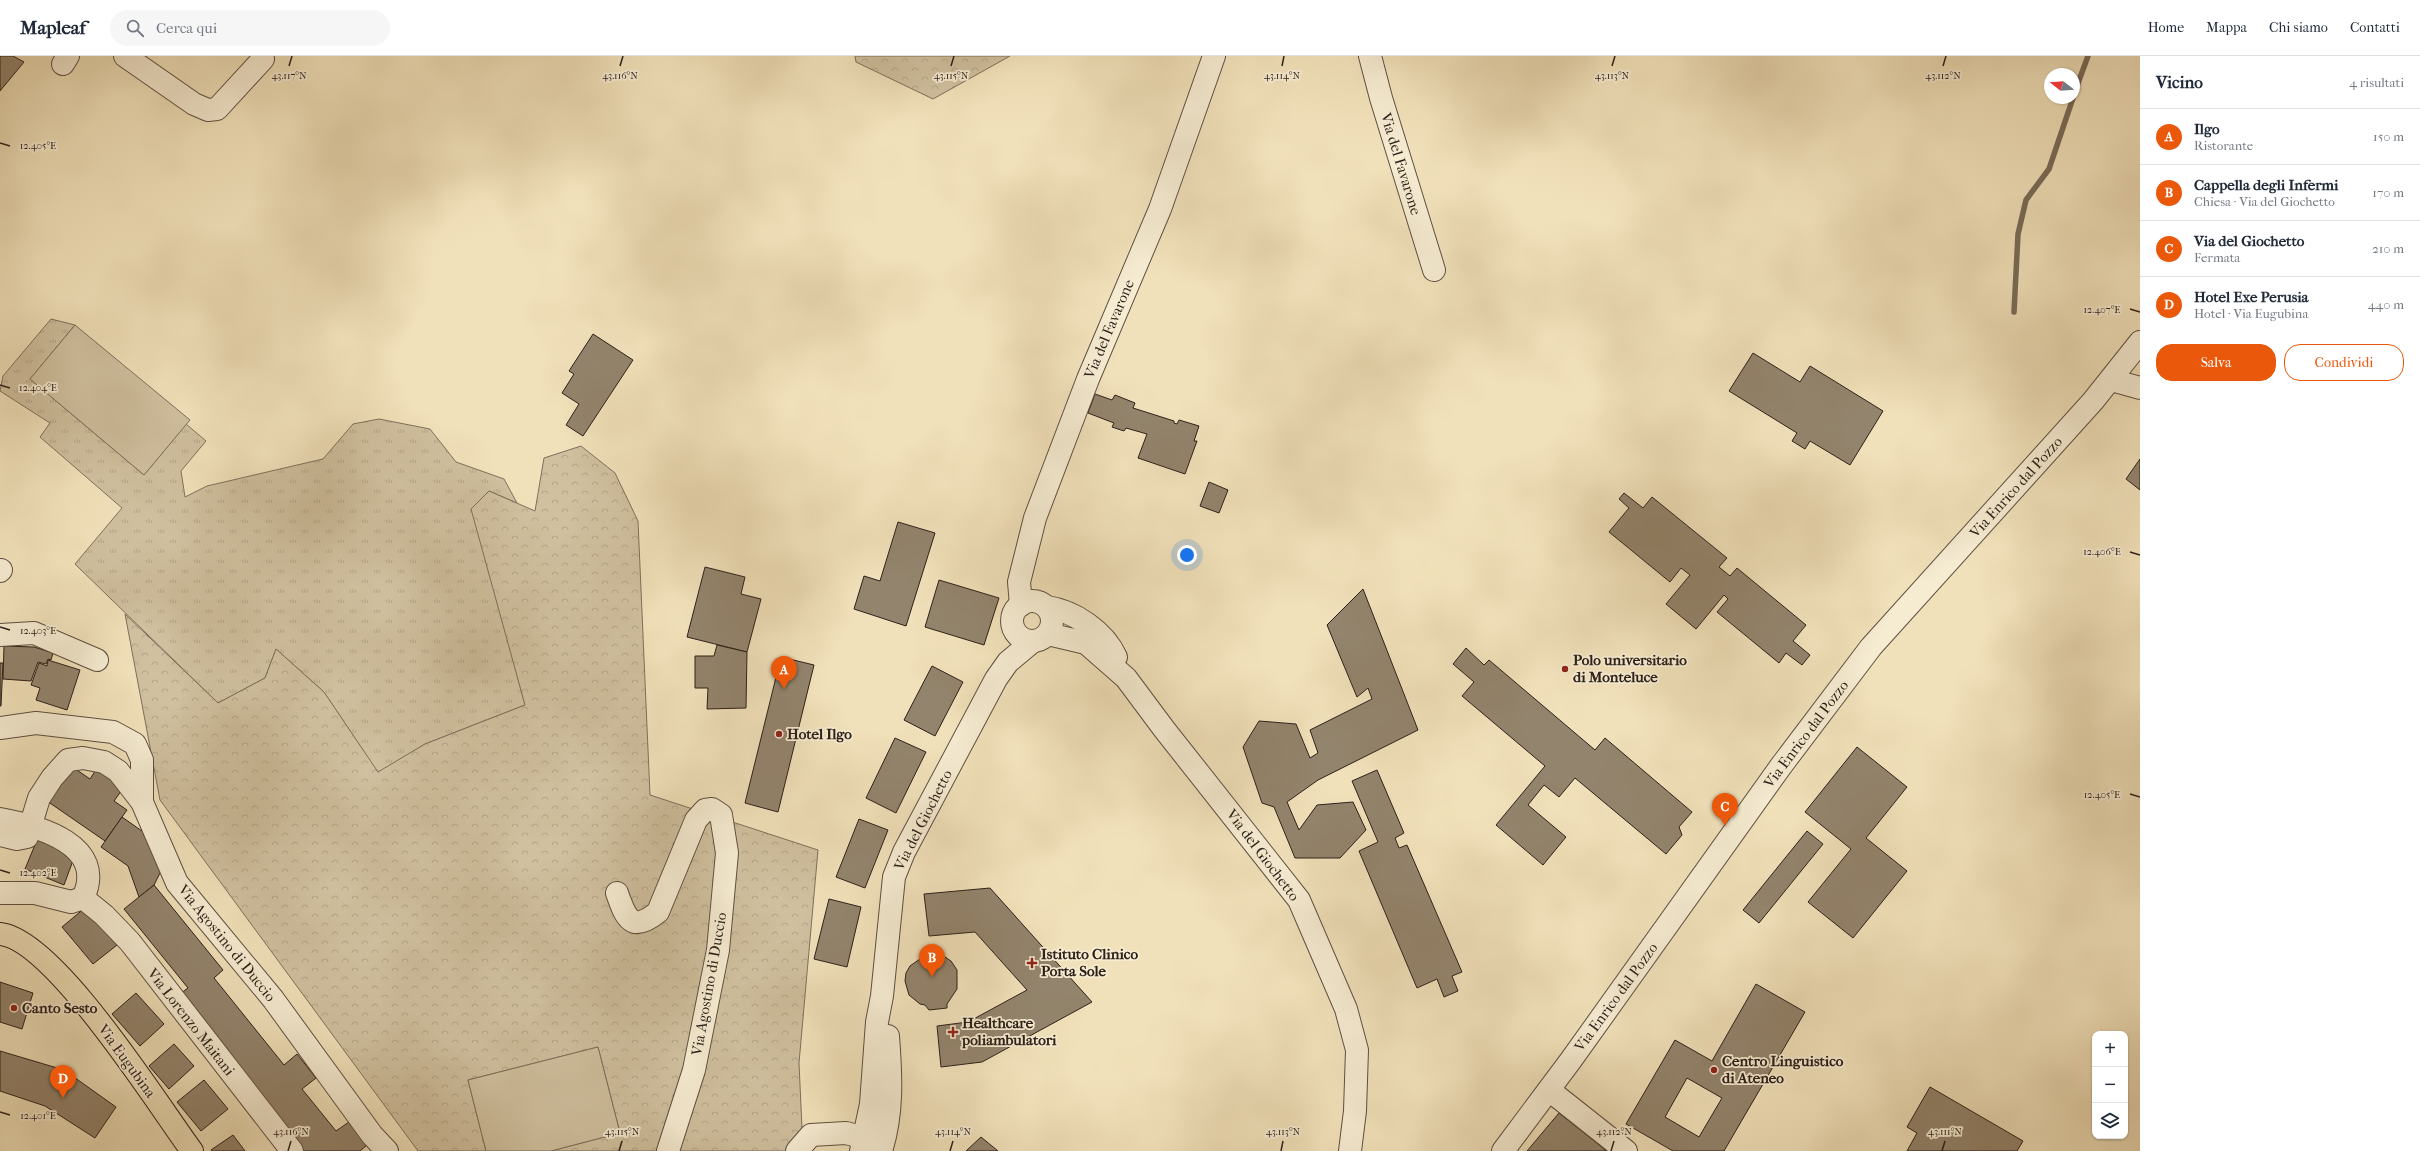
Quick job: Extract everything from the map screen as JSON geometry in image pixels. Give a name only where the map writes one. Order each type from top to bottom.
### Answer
[{"type":"main road","name":"Via Eugubina","points":[[0,934],[6,934],[30,948],[57,972],[114,1042],[192,1151]]},
{"type":"street","points":[[125,56],[194,104],[208,110],[217,109],[263,59],[262,56]]},
{"type":"street","name":"Via del Favarone","points":[[1021,605],[1019,582],[1035,518],[1088,379],[1160,209],[1214,56]]},
{"type":"street","name":"Via del Favarone","points":[[1370,56],[1381,98],[1434,270]]},
{"type":"street","name":"Via Enrico dal Pozzo","points":[[1503,1151],[1549,1090],[1781,766],[1870,647],[2111,380],[2140,342]]},
{"type":"street","points":[[2111,380],[2140,388]]},
{"type":"street","name":"Via del Giochetto","points":[[996,679],[1012,625],[1014,613],[1021,605],[1033,601],[1047,607],[1069,613],[1096,631],[1114,652],[1126,678],[1164,729],[1299,900],[1346,1009],[1357,1050],[1355,1111],[1350,1151]]},
{"type":"street","points":[[1040,638],[1052,619],[1047,607]]},
{"type":"street","name":"Via del Giochetto","points":[[1012,625],[1018,636],[1086,643],[1126,678]]},
{"type":"street","points":[[0,635],[34,633],[97,660]]},
{"type":"street","name":"Via del Giochetto","points":[[869,1147],[877,1022],[882,996],[894,877],[904,852],[996,679],[1008,662],[1040,638]]},
{"type":"street","points":[[0,728],[36,723],[76,726],[113,732],[119,735],[135,744],[142,760],[142,802]]},
{"type":"street","name":"Via Agostino di Duccio","points":[[32,825],[39,798],[52,778],[68,760],[83,758],[104,762],[118,771],[142,802],[177,883],[273,999],[372,1135],[387,1151]]},
{"type":"street","name":"Via Agostino di Duccio","points":[[617,893],[626,917],[635,923],[646,921],[658,912],[696,820],[705,810],[712,809],[721,815],[727,853],[718,950],[694,1070],[668,1151]]},
{"type":"street","points":[[0,819],[32,825],[78,849],[86,859],[89,886],[83,898],[71,902],[35,893],[0,893]]},
{"type":"street","points":[[0,835],[17,839],[27,837],[32,825]]},
{"type":"street","name":"Via Lorenzo Maitani","points":[[83,898],[104,915],[130,942],[292,1151]]},
{"type":"street","points":[[1549,1090],[1626,1151]]},
{"type":"street","points":[[797,1151],[811,1135],[846,1133],[869,1147]]},
{"type":"green space","points":[[855,56],[1010,56],[933,99],[856,62]]},
{"type":"green space","points":[[51,319],[75,325],[30,379],[144,475],[186,424],[206,441],[181,471],[185,497],[207,486],[323,459],[353,424],[379,419],[430,429],[456,462],[504,479],[517,503],[489,491],[503,621],[525,705],[425,744],[378,773],[324,692],[276,649],[265,678],[218,703],[75,564],[122,508],[40,437],[50,423],[0,391],[3,376]]},
{"type":"green space","points":[[75,325],[190,420],[144,475],[30,379]]},
{"type":"green space","points":[[581,446],[615,473],[638,521],[650,795],[818,850],[799,1063],[803,1151],[551,1151],[620,1133],[598,1047],[468,1080],[486,1151],[418,1151],[160,800],[125,614],[218,703],[265,678],[276,649],[324,692],[378,772],[425,744],[525,705],[471,509],[489,491],[535,511],[544,458]]},
{"type":"green space","points":[[598,1047],[620,1133],[551,1151],[486,1151],[468,1080]]},
{"type":"building","points":[[0,56],[13,56],[24,62],[0,91]]},
{"type":"building","points":[[593,334],[633,360],[583,436],[566,425],[579,404],[562,393],[574,374],[569,371]]},
{"type":"building","points":[[1753,353],[1800,382],[1810,366],[1883,411],[1850,465],[1810,441],[1805,449],[1792,441],[1797,433],[1729,391]]},
{"type":"building","points":[[1095,394],[1112,400],[1115,395],[1135,403],[1133,408],[1174,421],[1174,423],[1177,424],[1179,420],[1199,426],[1194,441],[1197,441],[1185,474],[1138,458],[1147,434],[1126,428],[1124,431],[1112,427],[1114,423],[1088,413]]},
{"type":"building","points":[[2140,459],[2140,490],[2126,479]]},
{"type":"building","points":[[1209,482],[1228,490],[1219,513],[1200,506]]},
{"type":"building","points":[[1624,493],[1643,508],[1652,497],[1727,558],[1719,567],[1730,576],[1737,568],[1806,625],[1793,641],[1810,655],[1802,665],[1786,653],[1779,663],[1717,612],[1728,599],[1724,595],[1696,629],[1666,604],[1690,575],[1681,568],[1670,582],[1609,532],[1629,508],[1619,499]]},
{"type":"building","points":[[898,522],[935,533],[906,626],[854,609],[864,576],[880,581]]},
{"type":"building","points":[[705,567],[745,577],[741,594],[761,599],[747,652],[687,637]]},
{"type":"building","points":[[939,580],[999,598],[984,645],[925,627]]},
{"type":"building","points":[[1363,589],[1418,730],[1318,780],[1287,802],[1299,830],[1317,805],[1353,802],[1366,830],[1340,858],[1295,858],[1274,807],[1262,803],[1243,747],[1259,721],[1296,724],[1310,758],[1318,753],[1310,730],[1372,699],[1368,688],[1357,697],[1327,625]]},
{"type":"building","points":[[717,645],[747,652],[746,708],[707,709],[708,688],[695,688],[695,656],[714,656]]},
{"type":"building","points":[[4,646],[34,647],[53,653],[51,660],[48,659],[46,664],[38,662],[31,681],[3,679]]},
{"type":"building","points":[[1466,648],[1484,665],[1489,660],[1595,750],[1605,738],[1692,812],[1679,827],[1682,835],[1666,854],[1575,778],[1559,797],[1544,785],[1528,805],[1566,837],[1543,865],[1496,825],[1545,766],[1462,696],[1474,682],[1453,664]]},
{"type":"building","name":"Hotel Ilgo","points":[[781,657],[814,665],[778,812],[745,803]]},
{"type":"building","points":[[48,660],[80,670],[67,710],[36,700],[40,688],[31,685],[39,663],[47,666]]},
{"type":"building","points":[[0,663],[3,663],[1,706],[0,706]]},
{"type":"building","points":[[932,666],[963,682],[935,736],[904,720]]},
{"type":"building","points":[[895,738],[926,752],[896,813],[866,798]]},
{"type":"building","points":[[1857,747],[1907,787],[1866,838],[1907,871],[1853,938],[1808,902],[1851,849],[1805,812]]},
{"type":"building","points":[[71,766],[90,779],[97,768],[124,787],[114,801],[127,810],[105,841],[47,801]]},
{"type":"building","points":[[1377,770],[1404,833],[1395,838],[1399,848],[1407,845],[1462,972],[1452,976],[1458,991],[1444,997],[1437,979],[1417,988],[1359,851],[1378,842],[1352,781]]},
{"type":"building","points":[[122,817],[149,836],[163,867],[154,885],[139,897],[128,866],[101,847]]},
{"type":"building","points":[[859,819],[888,830],[865,888],[836,877]]},
{"type":"building","points":[[1807,831],[1823,844],[1759,923],[1743,910]]},
{"type":"building","points":[[37,840],[75,855],[64,885],[25,869]]},
{"type":"building","points":[[154,885],[223,970],[214,978],[284,1065],[297,1054],[316,1078],[302,1089],[336,1131],[349,1122],[367,1145],[360,1151],[302,1151],[176,997],[188,988],[124,909]]},
{"type":"building","points":[[990,888],[1092,1002],[982,1062],[941,1067],[937,1026],[968,1022],[1027,990],[975,932],[929,936],[924,894]]},
{"type":"building","points":[[829,899],[861,907],[847,967],[814,959]]},
{"type":"building","points":[[86,907],[117,945],[93,964],[62,927]]},
{"type":"building","points":[[942,951],[942,955],[951,961],[957,970],[957,989],[947,1004],[947,1008],[929,1010],[925,1005],[920,1004],[909,995],[905,981],[906,973],[910,966],[920,959],[921,953]]},
{"type":"building","name":"Canto Sesto","points":[[0,982],[33,993],[22,1029],[0,1022]]},
{"type":"building","name":"Centro Linguistico di Ateneo","points":[[1756,984],[1805,1012],[1724,1151],[1673,1151],[1626,1124],[1675,1040],[1712,1061]],"holes":[[[1687,1078],[1722,1098],[1699,1137],[1665,1117]]]},
{"type":"building","points":[[136,993],[164,1024],[140,1046],[112,1014]]},
{"type":"building","points":[[174,1044],[194,1066],[169,1089],[149,1066]]},
{"type":"building","points":[[0,1051],[64,1070],[116,1107],[95,1138],[45,1106],[0,1091]]},
{"type":"building","points":[[204,1080],[228,1109],[201,1131],[177,1102]]},
{"type":"building","points":[[1930,1087],[2023,1141],[2017,1151],[1907,1151],[1917,1133],[1907,1127]]},
{"type":"building","points":[[1559,1113],[1598,1144],[1606,1151],[1527,1151]]},
{"type":"building","points":[[233,1135],[245,1151],[211,1150]]},
{"type":"building","points":[[981,1137],[998,1151],[966,1151]]},
{"type":"waterway","points":[[2080,78],[2088,56]]},
{"type":"waterway","points":[[2014,312],[2018,234],[2026,200],[2049,169],[2071,104]]},
{"type":"place","name":"Polo universitario di Monteluce","points":[[1565,669]]},
{"type":"place","name":"Ilgo","points":[[784,689]]},
{"type":"place","name":"Hotel Ilgo","points":[[779,734]]},
{"type":"place","name":"Via del Giochetto","points":[[1725,826]]},
{"type":"place","name":"Istituto Clinico Porta Sole","points":[[1032,963]]},
{"type":"place","name":"Cappella degli Infermi","points":[[932,977]]},
{"type":"place","name":"Canto Sesto","points":[[14,1008]]},
{"type":"place","name":"Healthcare poliambulatori","points":[[953,1032]]},
{"type":"place","name":"Centro Linguistico di Ateneo","points":[[1714,1070]]},
{"type":"place","name":"Hotel Exe Perusia","points":[[63,1098]]}]
